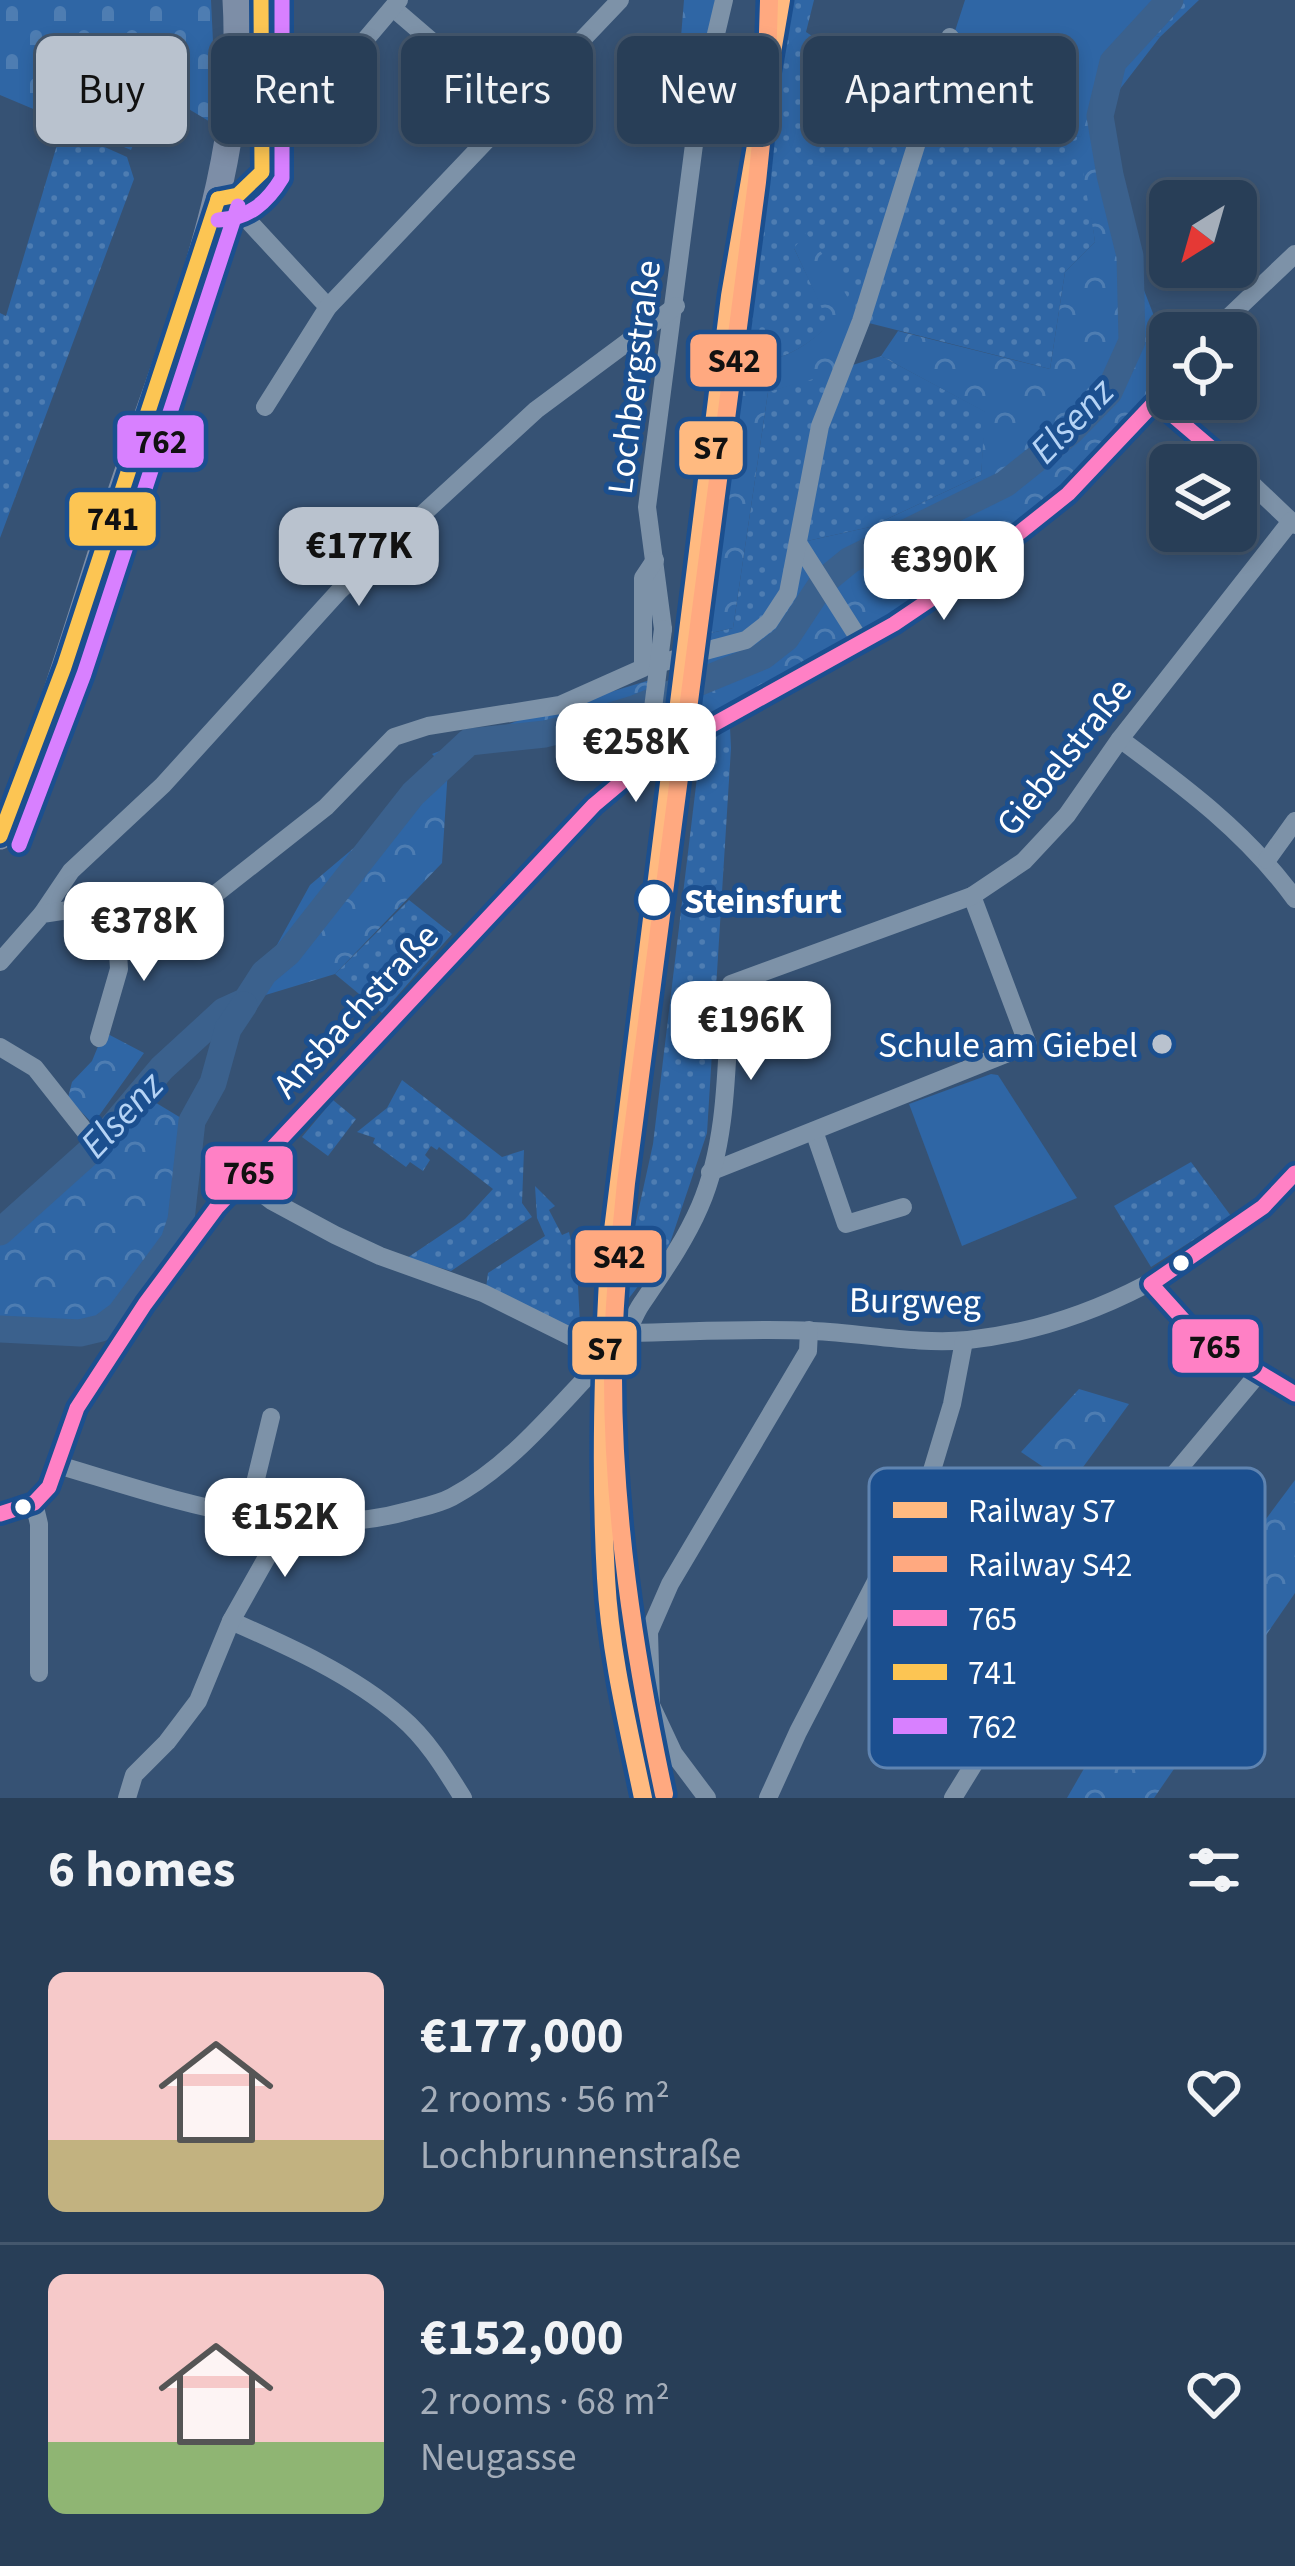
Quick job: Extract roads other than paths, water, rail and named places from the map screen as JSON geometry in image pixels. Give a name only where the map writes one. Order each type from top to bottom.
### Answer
[{"type":"main road","points":[[0,836],[49,711],[223,199],[234,113],[236,0]]},
{"type":"street","points":[[261,0],[262,172],[244,193],[223,199],[328,307]]},
{"type":"street","points":[[587,36],[620,0]]},
{"type":"street","name":"Lochbergstraße","points":[[652,752],[663,628],[647,507],[698,106],[724,0]]},
{"type":"street","points":[[261,163],[396,4],[431,36]]},
{"type":"street","points":[[265,407],[328,307],[485,144]]},
{"type":"street","points":[[42,914],[75,910],[116,920],[174,915],[199,907],[326,807],[394,737],[560,704],[643,668],[746,640],[770,622],[788,593],[820,426],[861,321],[916,144]]},
{"type":"street","points":[[1234,312],[1295,254]]},
{"type":"street","points":[[0,962],[71,872],[163,785],[340,590],[536,410],[676,306]]},
{"type":"street","name":"Ansbachstraße","points":[[34,1503],[49,1487],[77,1408],[180,1255],[243,1179],[581,819],[652,752],[861,642],[965,576],[1068,494],[1149,408]]},
{"type":"street","points":[[1178,420],[1207,444]]},
{"type":"street","points":[[1257,489],[1293,523]]},
{"type":"street","name":"Giebelstraße","points":[[710,1172],[720,1137],[731,984],[972,896],[1024,861],[1067,815],[1120,739],[1293,523]]},
{"type":"street","points":[[798,543],[861,642]]},
{"type":"street","points":[[643,668],[643,578],[655,560]]},
{"type":"street","points":[[1120,739],[1219,814],[1267,860],[1295,899]]},
{"type":"street","points":[[1267,860],[1295,821]]},
{"type":"street","points":[[58,1465],[276,1521],[375,1521],[449,1499],[494,1470],[620,1345],[633,1316],[680,1246],[702,1203],[710,1172],[1028,1045],[972,896]]},
{"type":"street","points":[[99,1038],[119,970],[116,920]]},
{"type":"street","points":[[0,1047],[35,1068],[88,1135]]},
{"type":"street","points":[[814,1131],[846,1224],[902,1207]]},
{"type":"street","name":"Burgweg","points":[[620,1345],[809,1330],[964,1340],[1040,1329],[1151,1284],[1263,1207],[1295,1173]]},
{"type":"street","points":[[243,1179],[272,1201],[380,1256],[483,1292],[577,1340],[620,1345]]},
{"type":"street","points":[[1151,1284],[1197,1335],[1295,1394]]},
{"type":"street","points":[[707,1798],[674,1754],[651,1705],[650,1633],[670,1584],[808,1351],[809,1330]]},
{"type":"street","points":[[934,1468],[964,1340]]},
{"type":"street","points":[[1180,1468],[1258,1375]]},
{"type":"street","points":[[247,1516],[271,1417]]},
{"type":"street","points":[[0,1514],[34,1503],[39,1524],[39,1673]]},
{"type":"street","points":[[127,1798],[134,1774],[167,1742],[198,1701],[231,1622],[276,1540],[276,1521]]},
{"type":"street","points":[[768,1798],[869,1596]]},
{"type":"street","points":[[231,1622],[284,1644],[400,1716],[438,1757],[463,1798]]},
{"type":"street","points":[[953,1798],[972,1768]]},
{"type":"waterway","name":"Elsenz","points":[[0,1232],[98,1144],[162,1068],[224,1011],[246,1001],[413,794],[469,742],[581,725],[634,709],[763,656],[786,638],[823,582],[850,560],[1005,484],[1070,432],[1109,392],[1132,341],[1130,256],[1100,116],[1113,62],[1170,0]]},
{"type":"waterway","name":"Elsenz","points":[[0,1329],[80,1333],[101,1328],[120,1314],[174,1241],[181,1220],[192,1121],[213,1083],[228,1029],[244,1005]]},
{"type":"rail line","name":"S7","points":[[643,1798],[616,1661],[606,1578],[603,1420],[609,1262],[730,296],[781,0]]},
{"type":"rail line","name":"S42","points":[[664,1794],[634,1635],[621,1528],[614,1320],[626,1183],[757,182],[769,1]]},
{"type":"place","name":"Steinsfurt","points":[[654,900]]},
{"type":"place","name":"Schule am Giebel","points":[[1162,1044]]}]
